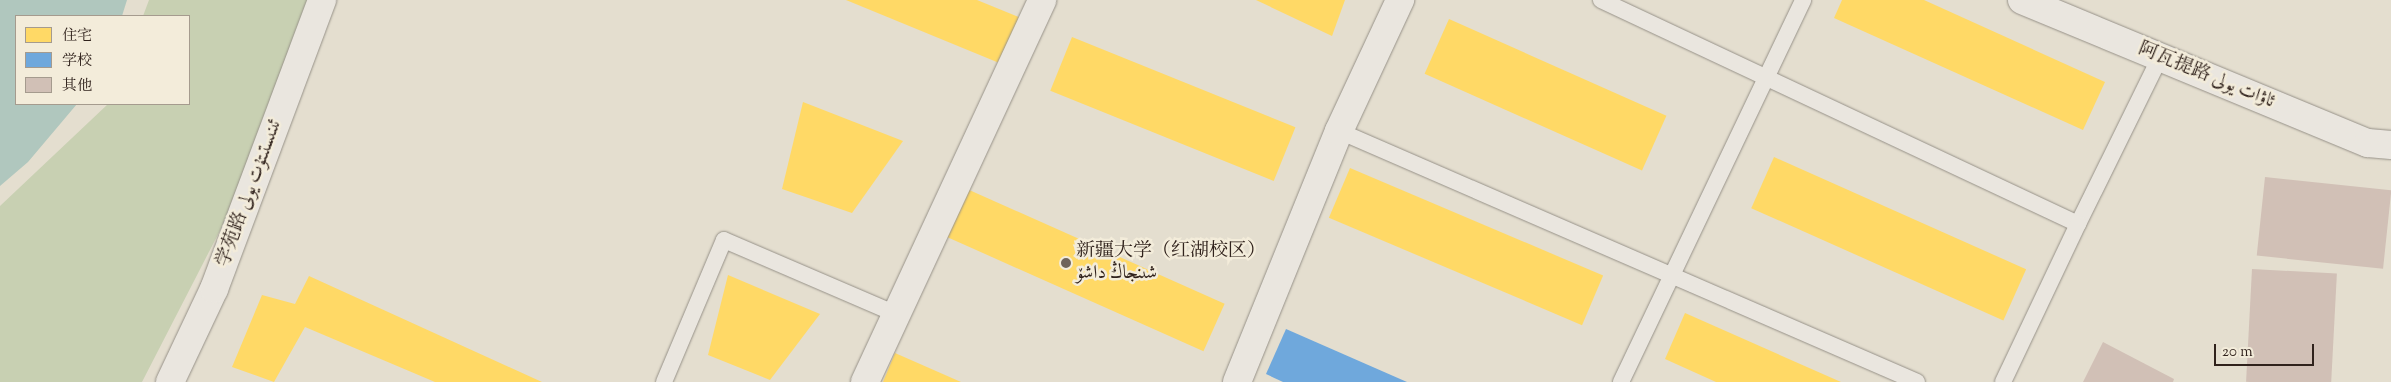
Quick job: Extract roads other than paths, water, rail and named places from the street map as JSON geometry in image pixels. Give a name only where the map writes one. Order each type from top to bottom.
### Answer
[{"type":"street","name":"学苑路 ئىنىستىتۇت يولى","points":[[170,382],[214,289],[322,0]]},
{"type":"street","points":[[864,382],[1042,0]]},
{"type":"street","points":[[1237,382],[1339,132],[1400,0]]},
{"type":"street","name":"阿瓦提路 ئاۋات يولى","points":[[2022,0],[2368,143],[2391,145]]},
{"type":"lane","points":[[1601,0],[2078,224]]},
{"type":"lane","points":[[1621,382],[1768,79],[1803,0]]},
{"type":"lane","points":[[2003,382],[2160,57]]},
{"type":"lane","points":[[1339,132],[1674,274],[1917,382]]},
{"type":"lane","points":[[664,382],[724,240],[896,314]]},
{"type":"place","name":"新疆大学（红湖校区） شىنجاڭ داشۆ","points":[[1066,263]]}]
